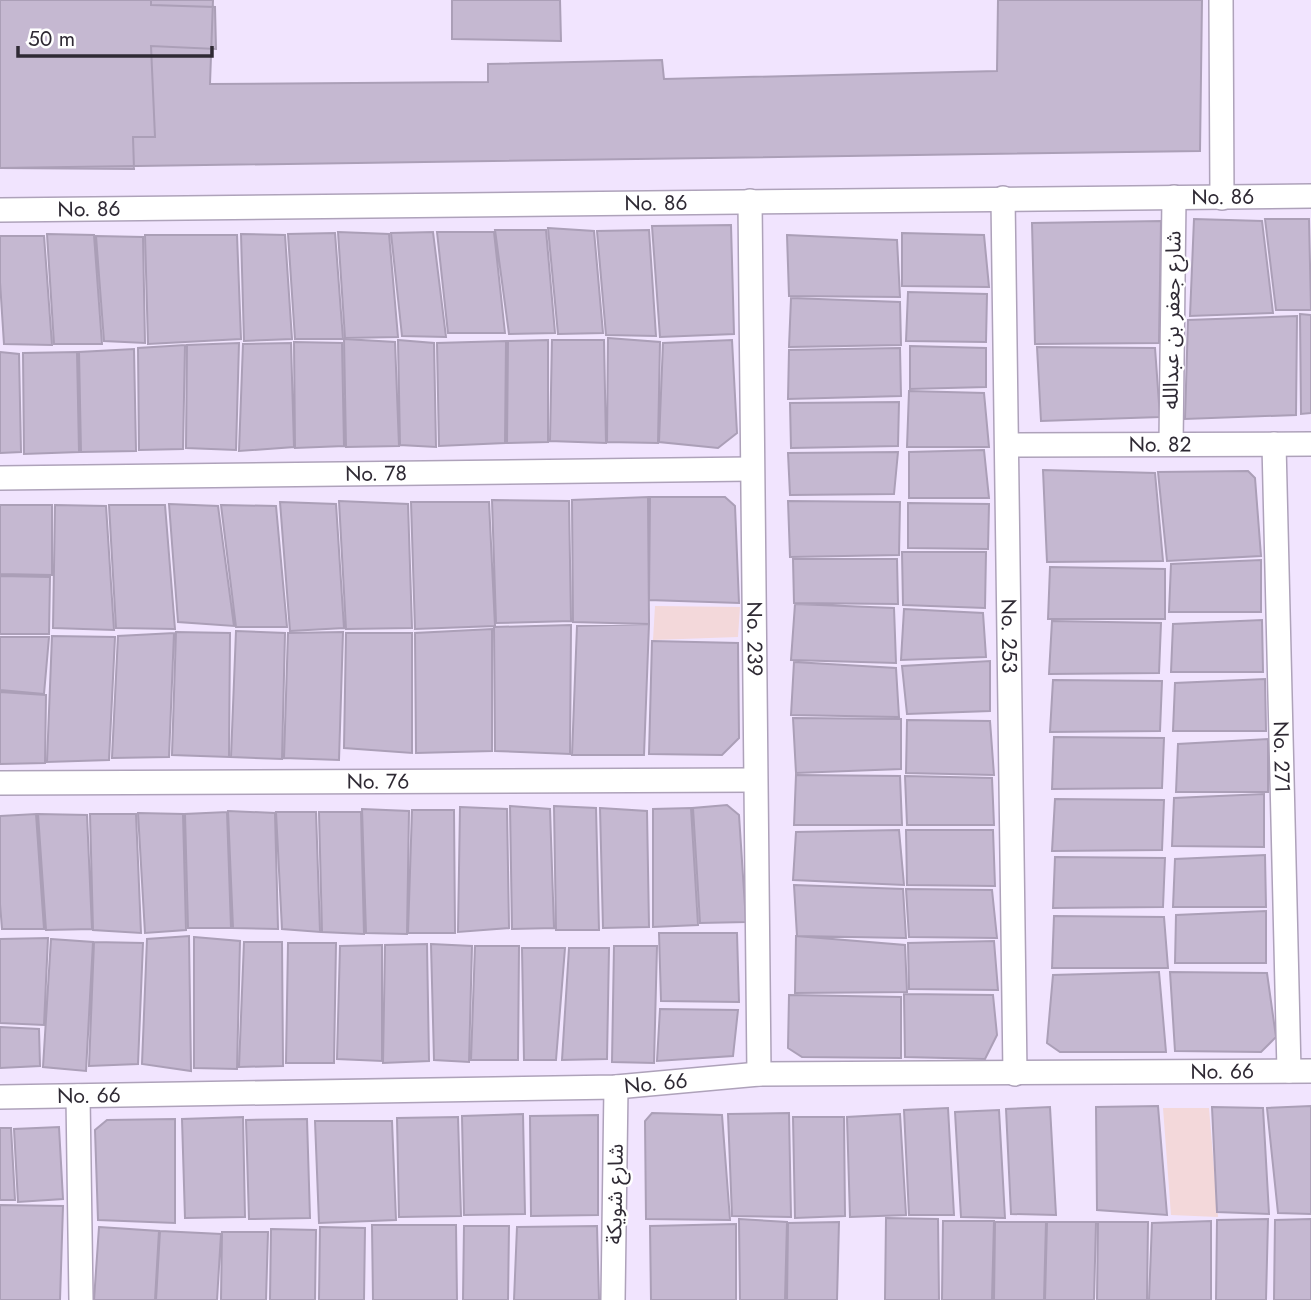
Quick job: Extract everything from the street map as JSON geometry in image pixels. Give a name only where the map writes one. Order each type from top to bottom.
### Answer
[{"type":"street","points":[[1221,0],[1222,198]]},
{"type":"street","name":"No. 86","points":[[0,210],[1311,196]]},
{"type":"street","name":"شارع جعفر بن عبدالله","points":[[1171,444],[1174,197]]},
{"type":"street","name":"No. 253","points":[[1003,198],[1015,1074]]},
{"type":"street","name":"No. 239","points":[[750,201],[760,1074]]},
{"type":"street","name":"No. 271","points":[[1274,444],[1300,1071]]},
{"type":"street","name":"No. 82","points":[[1008,445],[1311,444]]},
{"type":"street","name":"No. 78","points":[[0,478],[751,469]]},
{"type":"street","name":"No. 76","points":[[0,783],[755,780]]},
{"type":"street","name":"No. 66","points":[[0,1097],[616,1087],[760,1074],[1300,1071]]},
{"type":"street","name":"شارع شويكة","points":[[613,1300],[616,1087]]},
{"type":"street","points":[[78,1096],[81,1300]]},
{"type":"shaded area","points":[[655,606],[740,607],[738,637],[653,640]]},
{"type":"shaded area","points":[[1163,1108],[1209,1108],[1218,1217],[1171,1215]]},
{"type":"building","points":[[0,0],[151,0],[151,5],[215,7],[216,49],[151,46],[155,137],[133,137],[134,169],[0,168]]},
{"type":"building","points":[[0,0],[213,0],[210,84],[488,82],[488,64],[662,60],[664,79],[997,71],[998,0],[1202,0],[1200,151],[0,168]]},
{"type":"building","points":[[452,0],[560,0],[561,41],[452,39]]},
{"type":"building","points":[[1194,219],[1262,221],[1273,313],[1190,316]]},
{"type":"building","points":[[1265,219],[1309,219],[1311,310],[1276,310]]},
{"type":"building","points":[[1161,221],[1159,343],[1035,344],[1032,223]]},
{"type":"building","points":[[731,225],[734,334],[660,337],[652,226]]},
{"type":"building","points":[[548,228],[594,231],[603,333],[558,334]]},
{"type":"building","points":[[495,230],[546,230],[555,333],[509,334]]},
{"type":"building","points":[[649,230],[656,336],[606,335],[597,231]]},
{"type":"building","points":[[338,232],[389,234],[398,337],[345,338]]},
{"type":"building","points":[[433,232],[446,337],[402,336],[391,233]]},
{"type":"building","points":[[437,232],[494,232],[505,333],[448,333]]},
{"type":"building","points":[[335,233],[343,339],[295,339],[288,234]]},
{"type":"building","points":[[902,233],[984,235],[989,287],[902,286]]},
{"type":"building","points":[[47,234],[94,235],[102,344],[54,344]]},
{"type":"building","points":[[241,234],[285,235],[292,339],[244,341]]},
{"type":"building","points":[[145,235],[237,235],[241,339],[148,344]]},
{"type":"building","points":[[787,235],[897,240],[900,297],[789,296]]},
{"type":"building","points":[[0,236],[44,236],[52,345],[4,344]]},
{"type":"building","points":[[96,236],[143,237],[145,343],[104,341]]},
{"type":"building","points":[[908,292],[987,294],[986,342],[906,341]]},
{"type":"building","points":[[791,298],[900,302],[901,345],[789,347]]},
{"type":"building","points":[[1300,314],[1311,315],[1311,413],[1301,414]]},
{"type":"building","points":[[1297,316],[1296,415],[1185,419],[1188,320]]},
{"type":"building","points":[[608,338],[660,342],[658,443],[607,442]]},
{"type":"building","points":[[344,339],[395,342],[399,446],[346,447]]},
{"type":"building","points":[[398,340],[434,343],[436,447],[400,445]]},
{"type":"building","points":[[548,340],[548,442],[507,443],[508,341]]},
{"type":"building","points":[[552,340],[604,340],[606,443],[550,441]]},
{"type":"building","points":[[732,340],[737,433],[718,448],[659,442],[663,343]]},
{"type":"building","points":[[506,341],[505,443],[439,446],[437,343]]},
{"type":"building","points":[[294,342],[342,343],[344,446],[295,448]]},
{"type":"building","points":[[239,343],[236,450],[186,448],[187,345]]},
{"type":"building","points":[[291,343],[294,447],[239,451],[243,344]]},
{"type":"building","points":[[185,345],[183,449],[139,450],[138,348]]},
{"type":"building","points":[[910,346],[986,348],[986,387],[910,389]]},
{"type":"building","points":[[1037,347],[1155,348],[1160,417],[1041,421]]},
{"type":"building","points":[[900,348],[901,396],[788,399],[789,350]]},
{"type":"building","points":[[134,349],[136,451],[81,452],[79,352]]},
{"type":"building","points":[[0,352],[19,354],[21,452],[0,453]]},
{"type":"building","points":[[77,352],[79,452],[24,454],[23,353]]},
{"type":"building","points":[[909,391],[984,393],[989,447],[907,447]]},
{"type":"building","points":[[899,402],[898,446],[791,448],[790,403]]},
{"type":"building","points":[[984,450],[989,498],[909,498],[909,452]]},
{"type":"building","points":[[898,452],[894,494],[790,495],[788,453]]},
{"type":"building","points":[[1043,470],[1155,473],[1163,561],[1047,562]]},
{"type":"building","points":[[1248,471],[1255,478],[1261,556],[1167,561],[1158,472]]},
{"type":"building","points":[[648,497],[649,624],[573,622],[572,500]]},
{"type":"building","points":[[650,497],[725,497],[735,506],[739,603],[649,600]]},
{"type":"building","points":[[492,500],[569,501],[571,621],[496,623]]},
{"type":"building","points":[[339,501],[408,504],[412,628],[346,629]]},
{"type":"building","points":[[788,501],[900,502],[899,555],[790,557]]},
{"type":"building","points":[[280,502],[336,504],[344,628],[290,631]]},
{"type":"building","points":[[411,502],[489,502],[495,626],[415,629]]},
{"type":"building","points":[[908,503],[989,504],[988,549],[908,548]]},
{"type":"building","points":[[169,504],[218,506],[234,626],[178,622]]},
{"type":"building","points":[[0,505],[52,505],[52,575],[0,574]]},
{"type":"building","points":[[55,505],[106,506],[114,630],[53,628]]},
{"type":"building","points":[[109,505],[165,505],[175,629],[116,628]]},
{"type":"building","points":[[221,505],[276,506],[287,627],[236,627]]},
{"type":"building","points":[[902,552],[986,552],[985,608],[903,605]]},
{"type":"building","points":[[793,559],[897,559],[898,604],[794,603]]},
{"type":"building","points":[[1261,560],[1261,612],[1169,612],[1171,564]]},
{"type":"building","points":[[1050,567],[1165,569],[1165,619],[1048,619]]},
{"type":"building","points":[[0,576],[50,577],[49,634],[0,634]]},
{"type":"building","points":[[795,604],[894,608],[896,663],[791,660]]},
{"type":"building","points":[[904,609],[983,613],[986,657],[901,660]]},
{"type":"building","points":[[1262,620],[1263,672],[1171,672],[1173,624]]},
{"type":"building","points":[[1052,621],[1161,623],[1159,673],[1049,674]]},
{"type":"building","points":[[649,624],[644,755],[572,755],[577,626]]},
{"type":"building","points":[[571,625],[570,754],[495,751],[494,627]]},
{"type":"building","points":[[492,629],[492,751],[416,753],[415,633]]},
{"type":"building","points":[[236,631],[285,633],[282,759],[231,757]]},
{"type":"building","points":[[176,632],[230,633],[229,757],[172,755]]},
{"type":"building","points":[[343,632],[339,760],[284,758],[288,633]]},
{"type":"building","points":[[174,633],[169,757],[112,758],[118,636]]},
{"type":"building","points":[[346,633],[412,633],[412,753],[344,748]]},
{"type":"building","points":[[52,636],[115,637],[109,760],[47,762]]},
{"type":"building","points":[[0,637],[49,637],[44,694],[0,690]]},
{"type":"building","points":[[652,641],[738,643],[739,738],[722,755],[649,754]]},
{"type":"building","points":[[990,661],[990,711],[907,714],[902,666]]},
{"type":"building","points":[[794,662],[896,668],[899,717],[791,715]]},
{"type":"building","points":[[1265,679],[1266,731],[1173,731],[1175,683]]},
{"type":"building","points":[[1053,680],[1162,681],[1160,731],[1050,732]]},
{"type":"building","points":[[0,692],[46,695],[45,763],[0,764]]},
{"type":"building","points":[[793,718],[901,719],[901,769],[796,773]]},
{"type":"building","points":[[907,720],[990,721],[994,775],[906,773]]},
{"type":"building","points":[[1054,737],[1164,738],[1162,788],[1052,789]]},
{"type":"building","points":[[1268,739],[1268,792],[1176,792],[1178,744]]},
{"type":"building","points":[[796,775],[900,776],[902,825],[794,825]]},
{"type":"building","points":[[905,776],[992,778],[994,825],[907,825]]},
{"type":"building","points":[[1264,794],[1264,847],[1172,846],[1174,798]]},
{"type":"building","points":[[1055,799],[1164,800],[1162,850],[1052,851]]},
{"type":"building","points":[[727,805],[739,815],[746,922],[700,923],[693,808]]},
{"type":"building","points":[[510,806],[550,809],[554,928],[512,929]]},
{"type":"building","points":[[554,806],[596,808],[599,930],[556,930]]},
{"type":"building","points":[[460,807],[507,809],[509,928],[458,932]]},
{"type":"building","points":[[600,808],[647,811],[649,927],[603,928]]},
{"type":"building","points":[[691,808],[698,925],[653,927],[653,809]]},
{"type":"building","points":[[362,809],[409,811],[407,934],[366,933]]},
{"type":"building","points":[[412,810],[454,810],[455,933],[408,933]]},
{"type":"building","points":[[228,811],[275,813],[278,929],[233,928]]},
{"type":"building","points":[[227,812],[231,928],[188,928],[185,814]]},
{"type":"building","points":[[276,812],[316,812],[320,932],[282,929]]},
{"type":"building","points":[[319,812],[361,812],[364,934],[322,932]]},
{"type":"building","points":[[138,813],[183,814],[186,930],[145,933]]},
{"type":"building","points":[[36,814],[44,929],[2,929],[0,816]]},
{"type":"building","points":[[38,814],[87,815],[92,929],[46,930]]},
{"type":"building","points":[[90,814],[136,814],[141,933],[93,930]]},
{"type":"building","points":[[899,830],[904,885],[793,880],[796,832]]},
{"type":"building","points":[[906,830],[993,830],[995,886],[907,885]]},
{"type":"building","points":[[1265,855],[1266,907],[1173,907],[1175,859]]},
{"type":"building","points":[[1055,857],[1165,858],[1163,907],[1053,908]]},
{"type":"building","points":[[794,885],[903,889],[906,938],[797,936]]},
{"type":"building","points":[[906,889],[992,890],[997,938],[909,937]]},
{"type":"building","points":[[1266,911],[1266,963],[1175,963],[1176,915]]},
{"type":"building","points":[[1054,916],[1164,917],[1168,968],[1052,968]]},
{"type":"building","points":[[659,933],[737,933],[739,1002],[661,1001]]},
{"type":"building","points":[[189,936],[191,1071],[142,1064],[147,939]]},
{"type":"building","points":[[796,936],[905,945],[907,992],[795,993]]},
{"type":"building","points":[[194,937],[240,941],[237,1069],[194,1068]]},
{"type":"building","points":[[48,938],[44,1025],[0,1023],[0,939]]},
{"type":"building","points":[[51,939],[93,942],[86,1071],[43,1067]]},
{"type":"building","points":[[994,941],[998,990],[909,989],[908,943]]},
{"type":"building","points":[[94,942],[143,943],[138,1064],[89,1066]]},
{"type":"building","points":[[244,942],[282,942],[283,1066],[239,1067]]},
{"type":"building","points":[[288,943],[336,943],[334,1063],[286,1063]]},
{"type":"building","points":[[427,944],[429,1061],[383,1063],[385,945]]},
{"type":"building","points":[[431,944],[472,946],[469,1062],[434,1060]]},
{"type":"building","points":[[382,945],[382,1061],[337,1059],[340,946]]},
{"type":"building","points":[[475,946],[519,946],[518,1060],[471,1060]]},
{"type":"building","points":[[614,946],[657,946],[654,1063],[612,1062]]},
{"type":"building","points":[[522,948],[565,948],[556,1060],[524,1060]]},
{"type":"building","points":[[569,948],[609,948],[607,1059],[562,1060]]},
{"type":"building","points":[[1159,972],[1166,1052],[1060,1052],[1047,1043],[1053,975]]},
{"type":"building","points":[[1170,972],[1267,973],[1276,1037],[1261,1052],[1175,1051]]},
{"type":"building","points":[[904,994],[993,995],[997,1035],[985,1059],[905,1057]]},
{"type":"building","points":[[789,995],[901,997],[901,1058],[802,1057],[788,1048]]},
{"type":"building","points":[[660,1009],[738,1010],[733,1056],[657,1061]]},
{"type":"building","points":[[0,1027],[39,1029],[40,1066],[0,1068]]},
{"type":"building","points":[[1158,1106],[1167,1215],[1097,1210],[1096,1107]]},
{"type":"building","points":[[1311,1106],[1311,1214],[1278,1213],[1267,1108]]},
{"type":"building","points":[[1050,1107],[1056,1215],[1011,1214],[1006,1109]]},
{"type":"building","points":[[1212,1107],[1263,1108],[1269,1214],[1217,1212]]},
{"type":"building","points":[[948,1108],[954,1215],[909,1215],[904,1110]]},
{"type":"building","points":[[999,1110],[1005,1218],[961,1217],[955,1112]]},
{"type":"building","points":[[652,1113],[722,1115],[730,1220],[646,1219],[645,1121]]},
{"type":"building","points":[[789,1113],[791,1217],[732,1216],[728,1114]]},
{"type":"building","points":[[523,1114],[525,1214],[464,1215],[462,1116]]},
{"type":"building","points":[[900,1114],[906,1215],[850,1217],[847,1117]]},
{"type":"building","points":[[598,1115],[598,1215],[531,1216],[530,1116]]},
{"type":"building","points":[[243,1117],[245,1217],[185,1218],[182,1119]]},
{"type":"building","points":[[458,1117],[461,1216],[399,1217],[397,1118]]},
{"type":"building","points":[[793,1117],[844,1117],[845,1216],[795,1218]]},
{"type":"building","points":[[175,1119],[175,1223],[98,1220],[95,1130],[107,1120]]},
{"type":"building","points":[[307,1119],[310,1218],[249,1219],[246,1120]]},
{"type":"building","points":[[315,1121],[392,1121],[396,1220],[319,1223]]},
{"type":"building","points":[[59,1127],[63,1199],[18,1202],[14,1129]]},
{"type":"building","points":[[0,1128],[11,1128],[15,1200],[0,1200]]},
{"type":"building","points":[[0,1205],[63,1206],[60,1300],[0,1300]]},
{"type":"building","points":[[886,1218],[938,1219],[939,1300],[885,1300]]},
{"type":"building","points":[[739,1219],[787,1222],[785,1300],[740,1300]]},
{"type":"building","points":[[1268,1219],[1266,1300],[1216,1300],[1217,1220]]},
{"type":"building","points":[[1311,1219],[1311,1300],[1274,1300],[1275,1220]]},
{"type":"building","points":[[943,1221],[994,1221],[992,1300],[942,1300]]},
{"type":"building","points":[[1211,1221],[1211,1300],[1149,1300],[1152,1223]]},
{"type":"building","points":[[839,1222],[837,1300],[787,1300],[788,1223]]},
{"type":"building","points":[[995,1222],[1046,1222],[1044,1300],[994,1300]]},
{"type":"building","points":[[1047,1222],[1096,1222],[1094,1300],[1045,1300]]},
{"type":"building","points":[[1098,1222],[1148,1222],[1147,1300],[1097,1300]]},
{"type":"building","points":[[736,1224],[736,1300],[651,1300],[650,1226]]},
{"type":"building","points":[[372,1225],[456,1225],[457,1300],[373,1300]]},
{"type":"building","points":[[464,1226],[509,1226],[508,1300],[463,1300]]},
{"type":"building","points":[[597,1226],[599,1300],[514,1300],[517,1227]]},
{"type":"building","points":[[99,1227],[159,1231],[155,1300],[94,1300]]},
{"type":"building","points":[[320,1227],[365,1228],[364,1300],[319,1300]]},
{"type":"building","points":[[271,1229],[316,1230],[315,1300],[270,1300]]},
{"type":"building","points":[[160,1231],[221,1234],[217,1300],[156,1300]]},
{"type":"building","points":[[222,1232],[268,1232],[266,1300],[221,1300]]}]
